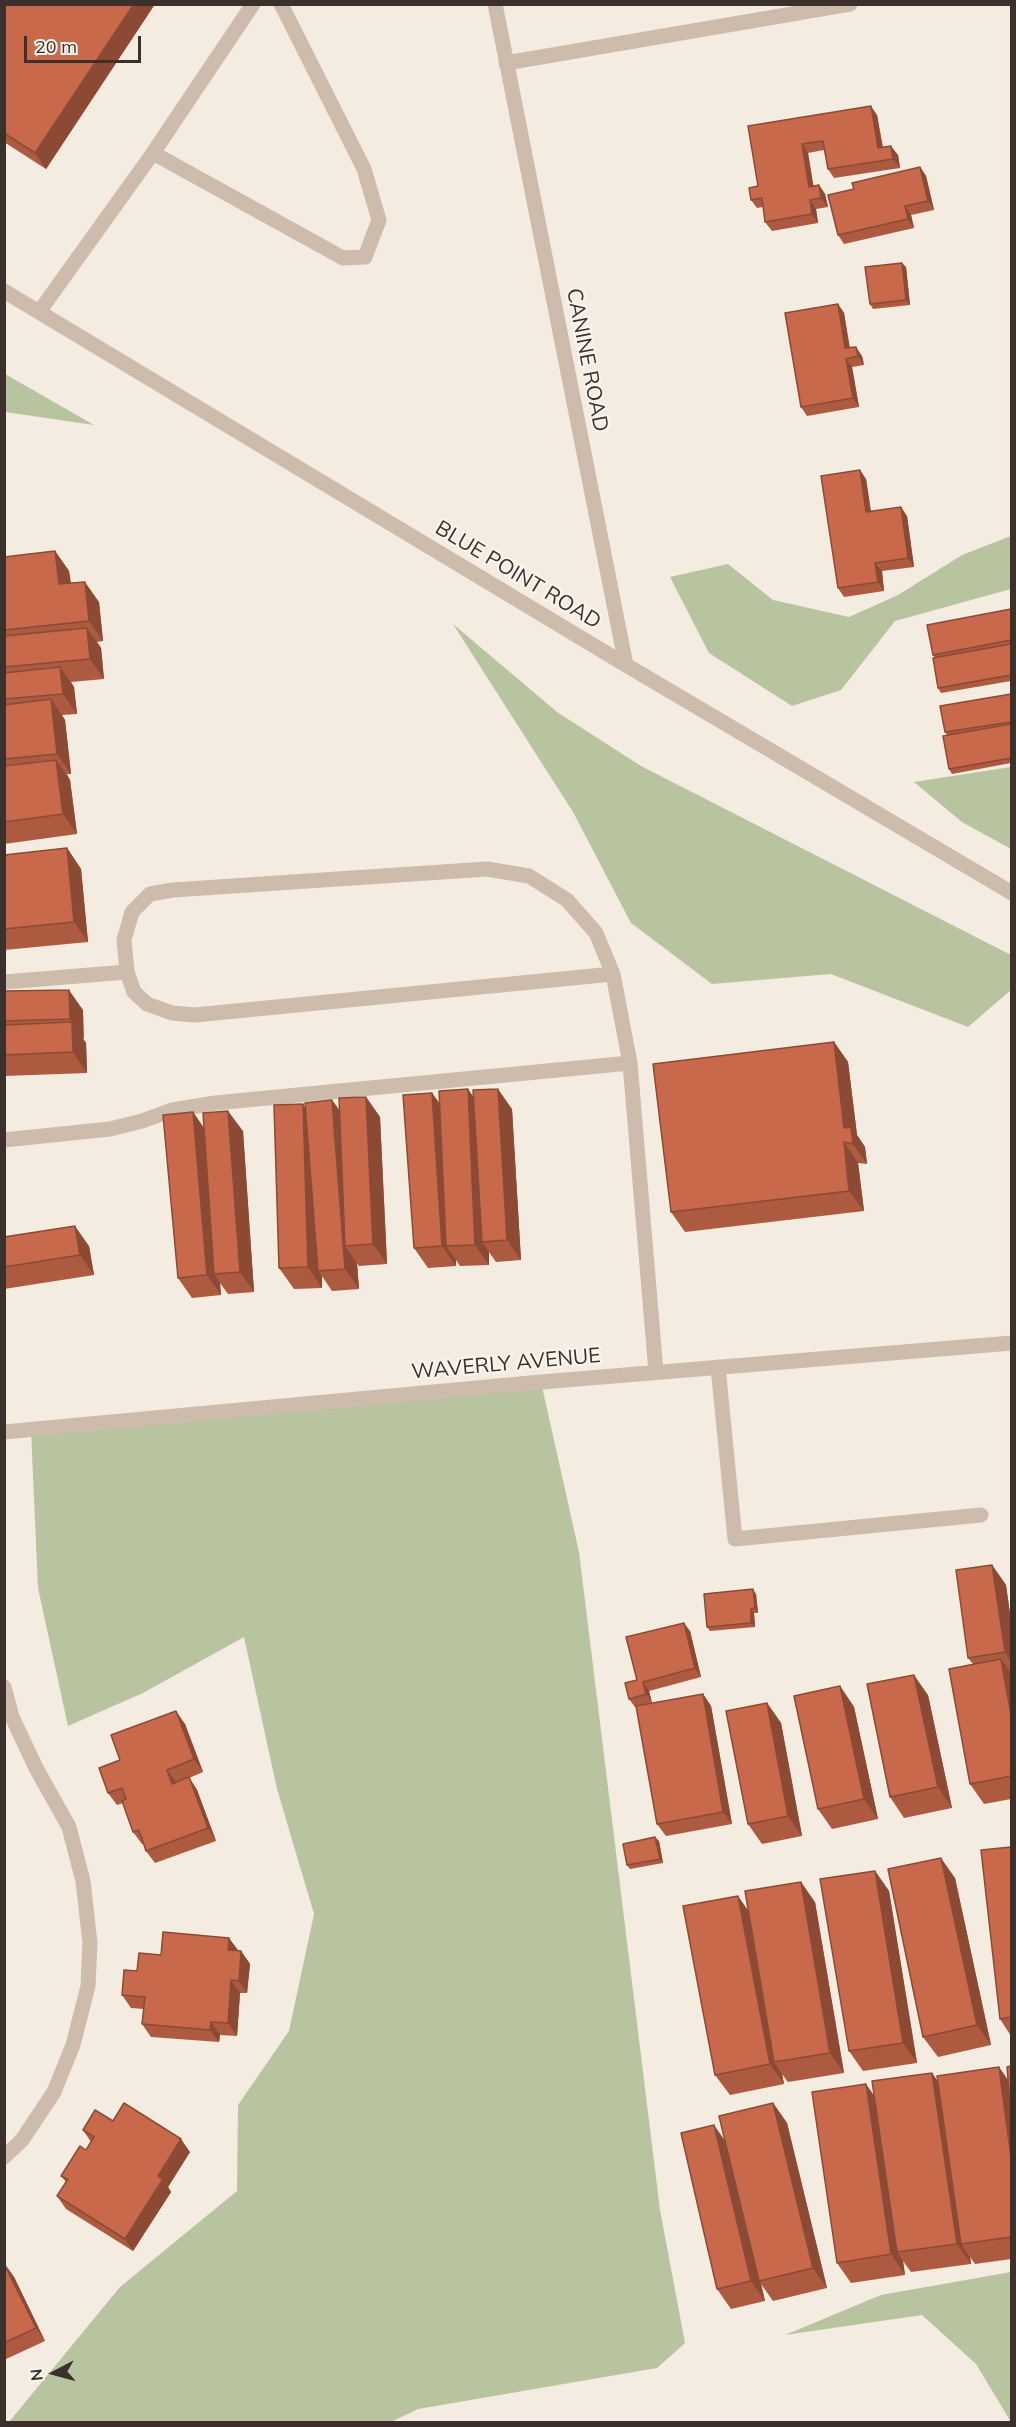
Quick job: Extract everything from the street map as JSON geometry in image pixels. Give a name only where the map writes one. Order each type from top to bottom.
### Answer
[{"type":"street","points":[[39,312],[153,153],[253,4]]},
{"type":"street","points":[[153,153],[343,258],[365,258],[379,220],[364,169],[281,4]]},
{"type":"street","name":"CANINE ROAD","points":[[495,4],[626,664]]},
{"type":"street","points":[[506,63],[850,4]]},
{"type":"street","name":"BLUE POINT ROAD","points":[[4,291],[1011,893]]},
{"type":"street","points":[[613,974],[195,1015],[172,1013],[147,1004],[134,992],[127,972],[124,940],[132,912],[150,894],[173,890],[487,869],[529,876],[567,900],[596,933],[613,974],[630,1063],[656,1372]]},
{"type":"street","points":[[4,982],[127,972]]},
{"type":"street","points":[[4,1140],[110,1129],[172,1110],[215,1103],[630,1063]]},
{"type":"street","name":"WAVERLY AVENUE","points":[[4,1432],[656,1372],[1011,1343]]},
{"type":"street","points":[[718,1367],[735,1539],[981,1515]]},
{"type":"street","points":[[4,1687],[12,1717],[36,1768],[69,1827],[83,1881],[90,1943],[88,1986],[69,2054],[54,2092],[22,2140],[4,2157]]},
{"type":"green space","points":[[5,374],[94,425],[5,412]]},
{"type":"green space","points":[[1011,536],[1011,589],[895,621],[841,690],[792,706],[709,653],[670,577],[728,564],[773,600],[849,617],[898,595],[962,555]]},
{"type":"green space","points":[[453,624],[557,712],[641,766],[1011,955],[1011,990],[968,1027],[831,974],[712,984],[631,923],[573,812]]},
{"type":"green space","points":[[1011,767],[1011,849],[962,822],[914,782]]},
{"type":"green space","points":[[541,1382],[579,1552],[660,2210],[685,2343],[657,2368],[418,2409],[391,2422],[9,2422],[120,2287],[237,2191],[238,2105],[289,2031],[314,1914],[277,1789],[244,1637],[143,1693],[68,1726],[38,1588],[31,1430]]},
{"type":"green space","points":[[1011,2272],[1011,2422],[976,2364],[922,2315],[785,2335],[881,2295]]},
{"type":"building","points":[[4,4],[134,4],[35,153],[4,133]]},
{"type":"building","points":[[871,106],[878,148],[891,146],[893,159],[828,169],[823,141],[802,144],[809,187],[819,185],[821,198],[810,200],[812,214],[765,222],[762,198],[751,200],[749,188],[758,186],[748,126]]},
{"type":"building","points":[[920,167],[928,201],[905,206],[908,219],[838,235],[828,195],[854,189],[852,183]]},
{"type":"building","points":[[902,263],[906,300],[870,304],[865,267]]},
{"type":"building","points":[[838,304],[845,348],[856,347],[858,356],[846,359],[853,398],[801,407],[785,313]]},
{"type":"building","points":[[860,470],[866,512],[901,507],[908,558],[875,563],[878,582],[838,588],[821,476]]},
{"type":"building","points":[[55,551],[59,584],[85,582],[89,621],[4,630],[4,557]]},
{"type":"building","points":[[1011,609],[1011,640],[933,655],[927,625]]},
{"type":"building","points":[[87,628],[90,659],[4,667],[4,636]]},
{"type":"building","points":[[1011,644],[1011,675],[938,688],[933,658]]},
{"type":"building","points":[[60,667],[63,694],[4,699],[4,673]]},
{"type":"building","points":[[1011,694],[1011,722],[945,732],[940,706]]},
{"type":"building","points":[[51,699],[57,754],[4,759],[4,705]]},
{"type":"building","points":[[1011,724],[1011,758],[949,769],[943,736]]},
{"type":"building","points":[[56,760],[63,814],[4,822],[4,766]]},
{"type":"building","points":[[67,848],[74,922],[4,929],[4,855]]},
{"type":"building","points":[[69,990],[70,1019],[4,1021],[4,991]]},
{"type":"building","points":[[72,1022],[73,1052],[4,1055],[4,1025]]},
{"type":"building","points":[[834,1042],[844,1128],[851,1127],[853,1144],[844,1142],[849,1191],[671,1212],[653,1064]]},
{"type":"building","points":[[468,1089],[475,1245],[446,1246],[439,1091]]},
{"type":"building","points":[[498,1089],[507,1240],[482,1242],[473,1090]]},
{"type":"building","points":[[432,1093],[442,1246],[414,1248],[403,1095]]},
{"type":"building","points":[[366,1097],[373,1244],[345,1246],[339,1098]]},
{"type":"building","points":[[332,1100],[345,1269],[318,1271],[305,1103]]},
{"type":"building","points":[[303,1104],[308,1267],[279,1268],[274,1105]]},
{"type":"building","points":[[228,1111],[240,1272],[214,1274],[203,1113]]},
{"type":"building","points":[[193,1112],[207,1275],[178,1278],[163,1115]]},
{"type":"building","points":[[75,1226],[80,1255],[4,1267],[4,1237]]},
{"type":"building","points":[[992,1565],[1005,1652],[968,1658],[956,1570]]},
{"type":"building","points":[[753,1589],[755,1608],[751,1609],[751,1623],[707,1627],[704,1594]]},
{"type":"building","points":[[684,1623],[695,1668],[643,1682],[646,1694],[629,1699],[625,1683],[637,1680],[626,1637]]},
{"type":"building","points":[[1001,1659],[1011,1715],[1011,1776],[970,1784],[949,1669]]},
{"type":"building","points":[[914,1675],[938,1787],[890,1797],[867,1684]]},
{"type":"building","points":[[840,1686],[864,1799],[818,1809],[794,1696]]},
{"type":"building","points":[[703,1694],[723,1812],[657,1824],[636,1706]]},
{"type":"building","points":[[767,1703],[788,1816],[748,1824],[726,1711]]},
{"type":"building","points":[[176,1711],[194,1759],[167,1770],[172,1784],[189,1777],[208,1828],[146,1851],[139,1830],[133,1832],[122,1801],[126,1799],[122,1788],[108,1793],[99,1768],[120,1760],[111,1735]]},
{"type":"building","points":[[655,1837],[660,1859],[627,1865],[623,1844]]},
{"type":"building","points":[[1011,1847],[1011,2017],[1000,2019],[981,1850]]},
{"type":"building","points":[[941,1858],[977,2025],[923,2037],[888,1869]]},
{"type":"building","points":[[875,1871],[903,2043],[849,2051],[820,1879]]},
{"type":"building","points":[[801,1882],[830,2053],[774,2062],[745,1891]]},
{"type":"building","points":[[738,1896],[770,2064],[715,2075],[683,1906]]},
{"type":"building","points":[[163,1932],[229,1938],[228,1950],[241,1951],[239,1981],[231,1980],[228,2023],[211,2022],[210,2030],[142,2024],[145,1997],[122,1995],[124,1970],[137,1971],[139,1953],[161,1955]]},
{"type":"building","points":[[1011,2066],[1011,2116],[1007,2067]]},
{"type":"building","points":[[999,2067],[1011,2158],[1011,2237],[961,2244],[937,2076]]},
{"type":"building","points":[[932,2073],[957,2244],[897,2252],[872,2081]]},
{"type":"building","points":[[866,2084],[891,2254],[837,2263],[812,2092]]},
{"type":"building","points":[[124,2103],[181,2139],[158,2176],[163,2179],[125,2239],[57,2196],[68,2179],[61,2176],[80,2146],[86,2150],[94,2137],[83,2130],[95,2110],[113,2121]]},
{"type":"building","points":[[773,2103],[813,2268],[759,2281],[719,2116]]},
{"type":"building","points":[[714,2125],[751,2281],[717,2289],[681,2133]]},
{"type":"building","points":[[4,2264],[36,2328],[4,2343]]}]
